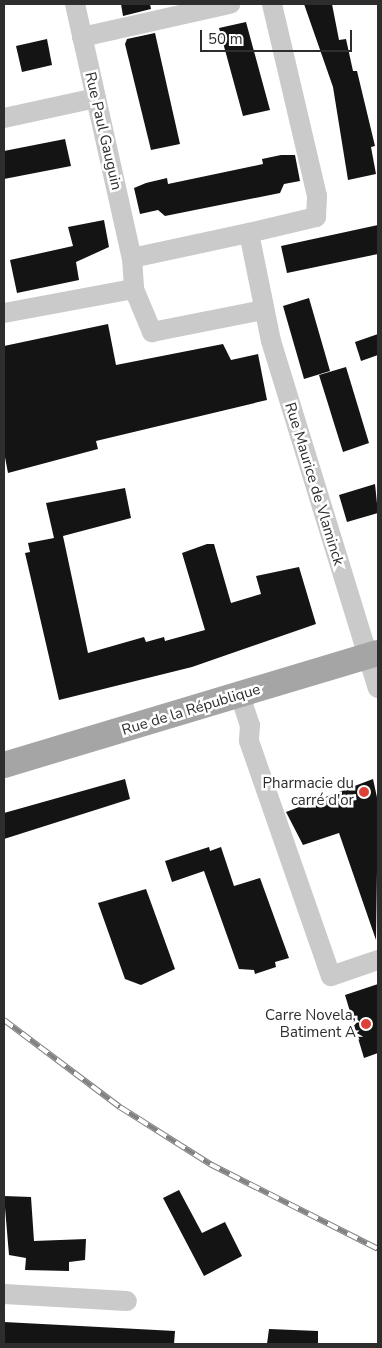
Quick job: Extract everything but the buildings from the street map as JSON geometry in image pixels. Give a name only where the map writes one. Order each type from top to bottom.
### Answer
[{"type":"main road","name":"Rue de la République","points":[[4,765],[374,655]]},
{"type":"street","name":"Rue Paul Gauguin","points":[[75,4],[132,258],[134,289],[152,332],[263,300]]},
{"type":"street","points":[[82,37],[230,4]]},
{"type":"street","points":[[132,258],[249,234],[316,216],[317,196],[272,4]]},
{"type":"street","points":[[4,118],[96,98]]},
{"type":"street","name":"Rue Maurice de Vlaminck","points":[[249,234],[263,300],[374,655],[378,688]]},
{"type":"street","points":[[4,313],[134,289]]},
{"type":"street","points":[[240,695],[250,725],[249,741],[331,976],[378,960]]},
{"type":"street","points":[[4,1294],[127,1301]]},
{"type":"railway","points":[[4,1020],[120,1107],[210,1164],[378,1249]]},
{"type":"place","name":"Pharmacie du carré d'or","points":[[364,792]]},
{"type":"place","name":"Carre Novela, Batiment A","points":[[366,1024]]}]
